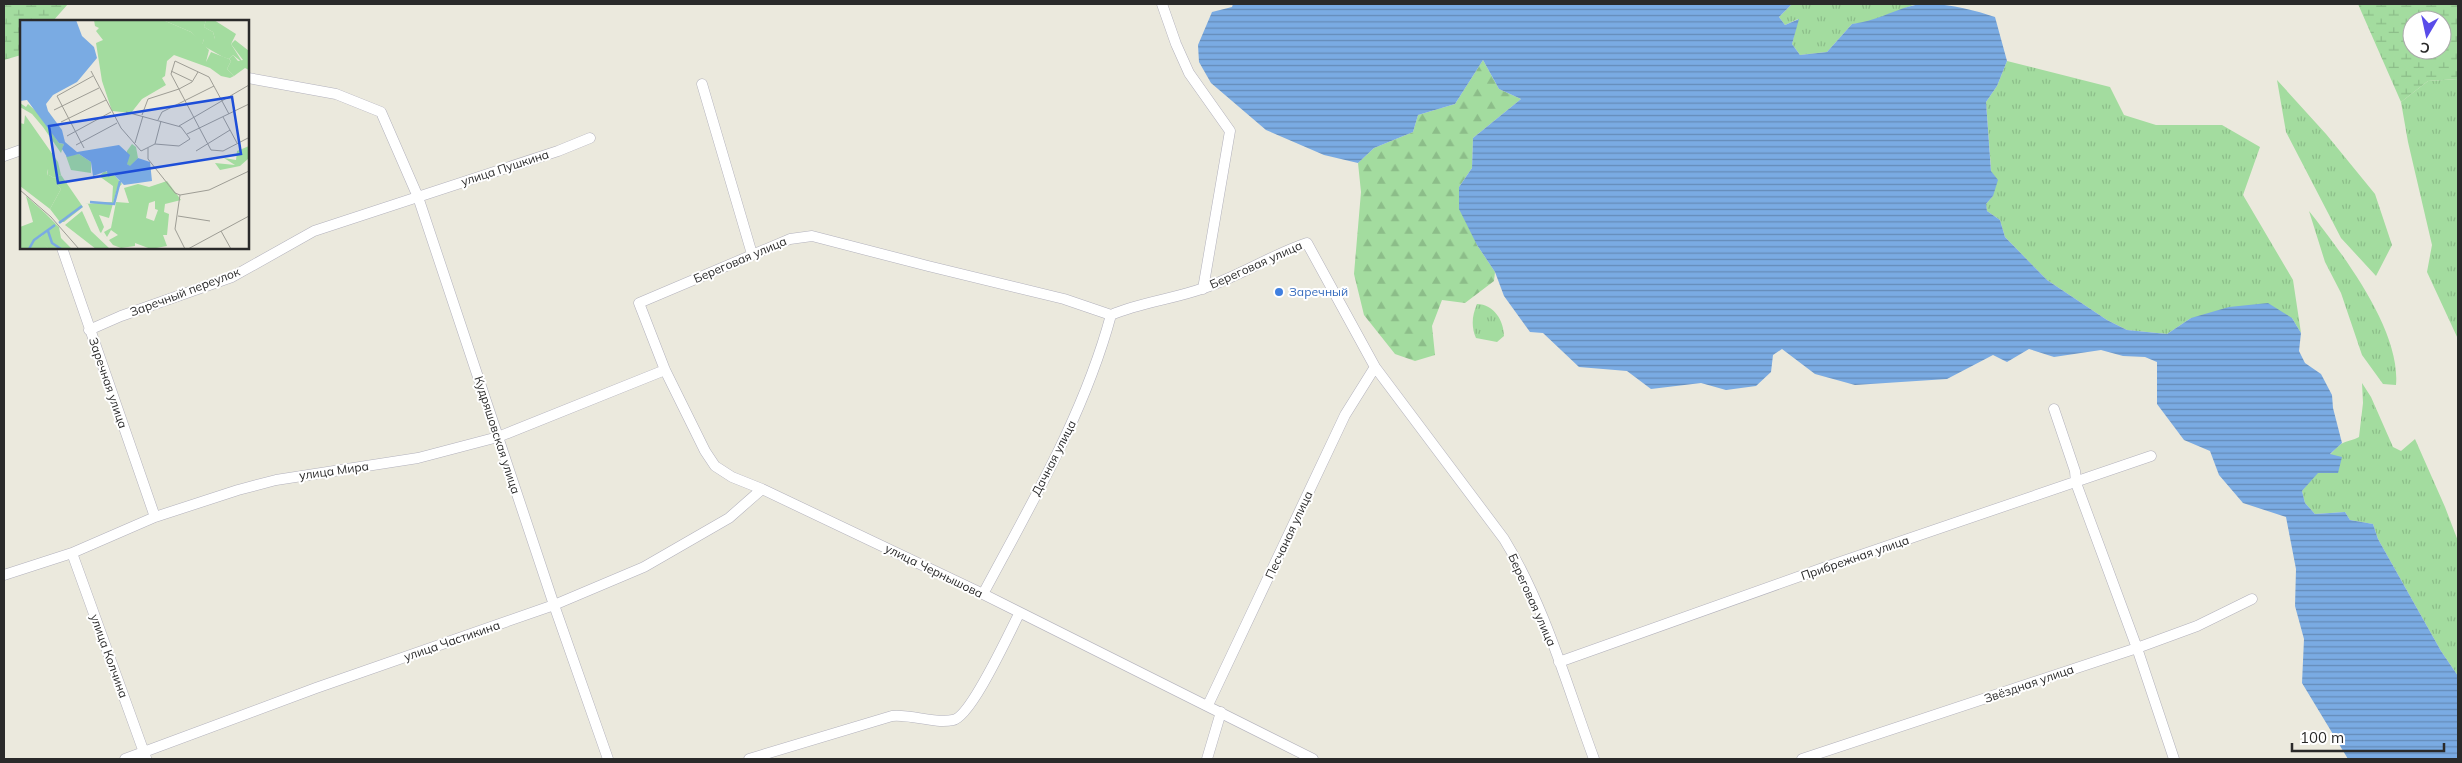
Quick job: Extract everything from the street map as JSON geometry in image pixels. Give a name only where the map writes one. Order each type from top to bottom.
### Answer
[{"type":"street","points":[[1162,4],[1176,44],[1190,72],[1230,131],[1203,288]]},
{"type":"street","name":"Кудряшовская улица","points":[[249,78],[336,94],[381,112],[418,197],[554,605],[608,759]]},
{"type":"street","points":[[702,84],[752,254]]},
{"type":"street","name":"улица Пушкина","points":[[418,197],[558,151],[590,138]]},
{"type":"street","points":[[4,156],[20,150]]},
{"type":"street","name":"Заречный переулок","points":[[89,330],[121,316],[232,277],[314,232],[418,197]]},
{"type":"street","name":"Береговая улица","points":[[639,303],[790,239],[812,236],[1064,298],[1111,315],[1126,309],[1203,288],[1229,278],[1286,250],[1307,243],[1375,367],[1504,539],[1528,584],[1594,759]]},
{"type":"street","name":"Заречная улица","points":[[62,249],[155,517]]},
{"type":"street","name":"улица Чернышова","points":[[639,303],[665,370],[705,451],[715,466],[732,477],[762,488],[983,594],[1019,614],[1208,705],[1313,759]]},
{"type":"street","name":"Дачная улица","points":[[983,594],[1058,452],[1084,397],[1111,315]]},
{"type":"street","name":"Песчаная улица","points":[[1208,705],[1345,415],[1375,367]]},
{"type":"street","name":"улица Мира","points":[[4,575],[72,553],[155,517],[276,480],[418,458],[498,437],[665,370]]},
{"type":"street","points":[[2054,409],[2075,471],[2076,483],[2137,648],[2174,759]]},
{"type":"street","name":"Прибрежная улица","points":[[1559,662],[1823,568],[2151,456]]},
{"type":"street","name":"улица Частикина","points":[[126,759],[145,756],[316,688],[554,605],[644,567],[729,518],[762,488]]},
{"type":"street","name":"улица Колчина","points":[[72,553],[145,756]]},
{"type":"street","name":"Звёздная улица","points":[[1802,759],[2137,648],[2197,626],[2252,599]]},
{"type":"street","points":[[749,759],[892,716],[907,715],[936,720],[954,720],[970,707],[1019,614]]},
{"type":"street","points":[[1207,759],[1221,712]]},
{"type":"green space","points":[[4,4],[68,4],[54,20],[20,20],[20,55],[4,60]]},
{"type":"green space","points":[[1792,4],[1913,5],[1871,22],[1852,24],[1827,52],[1800,55],[1792,44],[1798,19],[1785,25],[1779,17]]},
{"type":"green space","points":[[2358,4],[2458,4],[2458,79],[2428,81],[2401,102]]},
{"type":"green space","points":[[1483,60],[1499,89],[1521,99],[1473,138],[1472,168],[1459,187],[1477,245],[1495,272],[1494,281],[1465,303],[1442,300],[1432,326],[1435,355],[1415,361],[1395,354],[1364,315],[1354,274],[1361,192],[1358,163],[1374,148],[1413,132],[1418,115],[1455,104]]},
{"type":"green space","points":[[2007,61],[2110,87],[2124,115],[2156,125],[2222,125],[2260,147],[2243,195],[2293,280],[2301,333],[2292,318],[2191,318],[2167,334],[2127,330],[2107,320],[2047,280],[2005,237],[2000,220],[1987,211],[1986,204],[1993,196],[1986,102],[1997,86]]},
{"type":"green space","points":[[2458,79],[2458,339],[2427,272],[2432,245],[2408,142],[2401,102],[2428,81]]},
{"type":"green space","points":[[2277,80],[2326,134],[2375,194],[2392,245],[2376,276],[2341,238],[2286,132]]},
{"type":"green space","points":[[2309,211],[2352,270],[2367,293],[2379,317],[2389,341],[2395,363],[2396,385],[2383,384],[2362,355],[2341,293],[2325,262]]},
{"type":"green space","points":[[1477,304],[1493,310],[1500,319],[1504,336],[1497,342],[1476,338],[1473,321]]},
{"type":"green space","points":[[2362,383],[2371,397],[2393,447],[2401,451],[2415,439],[2458,541],[2458,676],[2441,651],[2378,539],[2373,524],[2350,520],[2345,512],[2315,514],[2305,503],[2302,491],[2326,460],[2341,444],[2359,437],[2363,403]]},
{"type":"water","points":[[1233,4],[1792,4],[1779,17],[1785,25],[1799,19],[1792,44],[1800,55],[1827,52],[1852,24],[1868,21],[1921,4],[1964,8],[1995,17],[2007,61],[1997,86],[1986,102],[1991,171],[1998,180],[1993,196],[1986,204],[1987,211],[2000,220],[2005,237],[2047,280],[2107,320],[2127,330],[2167,334],[2191,318],[2229,307],[2268,303],[2292,318],[2301,333],[2299,351],[2305,363],[2321,374],[2332,395],[2333,408],[2342,443],[2330,454],[2342,457],[2338,473],[2318,473],[2302,491],[2305,503],[2315,514],[2345,512],[2350,520],[2373,524],[2378,539],[2441,651],[2458,676],[2458,759],[2348,759],[2302,683],[2304,639],[2295,606],[2296,569],[2286,517],[2243,503],[2219,475],[2210,451],[2184,440],[2157,404],[2157,362],[2145,357],[2123,356],[2101,350],[2054,357],[2029,349],[2007,362],[1993,355],[1947,379],[1855,385],[1815,374],[1782,349],[1773,355],[1771,372],[1756,386],[1726,390],[1701,383],[1651,389],[1627,371],[1579,367],[1543,333],[1530,332],[1504,296],[1495,272],[1477,245],[1459,209],[1459,187],[1472,168],[1473,138],[1521,99],[1499,89],[1483,60],[1455,104],[1418,115],[1413,132],[1374,148],[1358,163],[1324,155],[1266,130],[1211,83],[1199,62],[1198,45],[1212,12],[1232,7]]},
{"type":"place","name":"Заречный","points":[[1279,292]]}]
